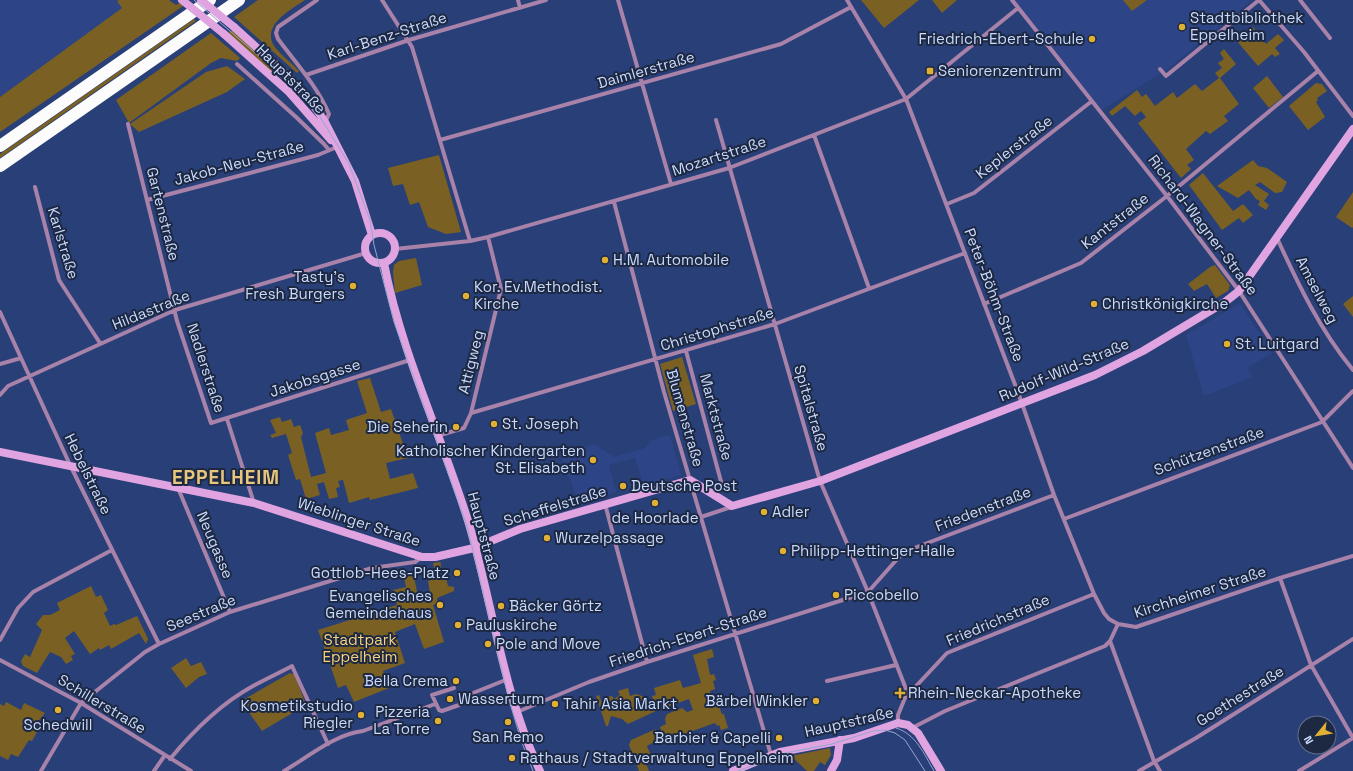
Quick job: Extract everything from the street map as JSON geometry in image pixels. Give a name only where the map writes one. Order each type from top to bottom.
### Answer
[{"type":"highway","points":[[0,146],[210,0]]},
{"type":"highway","points":[[0,166],[239,0]]},
{"type":"street","name":"Hauptstraße","points":[[182,0],[224,34],[289,92],[337,147]]},
{"type":"street","name":"Hauptstraße","points":[[202,0],[286,74],[308,97],[325,122],[355,181],[372,235]]},
{"type":"street","points":[[317,0],[278,27],[276,36],[306,74],[326,108],[329,118],[325,122]]},
{"type":"street","points":[[382,0],[409,40],[470,241]]},
{"type":"street","points":[[518,0],[520,8]]},
{"type":"street","name":"Karl-Benz-Straße","points":[[306,74],[409,40],[546,0]]},
{"type":"street","points":[[618,0],[671,184]]},
{"type":"street","name":"Peter-Böhm-Straße","points":[[847,0],[906,99],[947,204],[1054,495],[1094,594],[1104,613],[1118,624]]},
{"type":"street","name":"Richard-Wagner-Straße","points":[[1012,0],[1167,196],[1239,291],[1353,468]]},
{"type":"street","points":[[1160,69],[1166,76],[1259,0],[1353,116]]},
{"type":"street","points":[[1300,0],[1330,38]]},
{"type":"street","name":"Daimlerstraße","points":[[440,140],[781,44],[852,7]]},
{"type":"street","name":"Mozartstraße","points":[[394,249],[470,241],[488,237],[730,168],[906,99],[1018,8]]},
{"type":"street","points":[[237,64],[296,117],[324,144],[328,150]]},
{"type":"street","name":"Kantstraße","points":[[984,304],[1075,267],[1167,196],[1318,71]]},
{"type":"street","name":"Keplerstraße","points":[[947,204],[974,193],[1092,101]]},
{"type":"street","name":"Spitalstraße","points":[[716,120],[820,481],[868,592],[908,694]]},
{"type":"street","name":"Gartenstraße","points":[[128,124],[175,310]]},
{"type":"street","name":"Rudolf-Wild-Straße","points":[[701,517],[732,506],[820,481],[1117,365],[1225,302],[1239,291],[1353,129]]},
{"type":"street","points":[[814,135],[869,288]]},
{"type":"street","name":"Jakob-Neu-Straße","points":[[147,200],[318,155],[337,147]]},
{"type":"street","name":"Karlstraße","points":[[35,187],[59,280],[100,343]]},
{"type":"street","name":"Blumenstraße","points":[[614,202],[656,360],[770,755]]},
{"type":"street","points":[[380,233],[393,241],[394,249],[391,257],[384,263],[373,261],[366,253],[367,241],[372,235],[380,233]]},
{"type":"street","name":"Attigweg","points":[[438,436],[464,428],[471,413],[501,289],[488,237]]},
{"type":"street","name":"Amselweg","points":[[1277,238],[1299,285],[1335,348],[1353,370]]},
{"type":"street","name":"Hildastraße","points":[[0,395],[8,386],[28,376],[175,310],[366,253]]},
{"type":"street","name":"Christophstraße","points":[[471,413],[775,324],[964,253]]},
{"type":"street","name":"Hauptstraße","points":[[384,263],[393,307],[410,360],[461,501],[517,712],[540,771]]},
{"type":"street","name":"Nadlerstraße","points":[[175,310],[211,423],[227,418],[254,504]]},
{"type":"street","name":"Hebelstraße","points":[[0,312],[70,465],[159,644]]},
{"type":"street","name":"Marktstraße","points":[[686,351],[723,489]]},
{"type":"street","points":[[0,364],[21,358]]},
{"type":"street","name":"Jakobsgasse","points":[[227,418],[410,360]]},
{"type":"street","name":"Schützenstraße","points":[[1064,519],[1322,422],[1353,391]]},
{"type":"street","name":"Wieblinger Straße","points":[[0,452],[178,487],[254,504],[422,557],[435,557],[474,548]]},
{"type":"street","points":[[690,480],[732,506]]},
{"type":"street","name":"Scheffelstraße","points":[[474,548],[520,529],[690,480]]},
{"type":"street","name":"Neugasse","points":[[178,487],[230,612]]},
{"type":"street","name":"Friedenstraße","points":[[868,592],[899,557],[909,550],[1054,495]]},
{"type":"street","points":[[605,504],[647,662]]},
{"type":"street","points":[[0,640],[18,608],[33,592],[112,550]]},
{"type":"street","name":"Kirchheimer Straße","points":[[1110,641],[1118,624],[1136,627],[1280,578],[1353,556]]},
{"type":"street","name":"Seestraße","points":[[41,771],[81,703],[145,652],[159,644],[230,612],[372,568],[415,562],[422,557]]},
{"type":"street","points":[[1280,578],[1311,665],[1353,738],[1299,771]]},
{"type":"street","name":"Friedrich-Ebert-Straße","points":[[517,712],[589,682],[647,662],[868,592]]},
{"type":"street","name":"Friedrichstraße","points":[[901,723],[900,706],[908,694],[947,653],[1094,594]]},
{"type":"street","name":"Goethestraße","points":[[1139,771],[1196,738],[1353,639]]},
{"type":"street","points":[[912,728],[945,711],[1105,646],[1110,641],[1154,762],[1160,771]]},
{"type":"street","name":"Schillerstraße","points":[[0,660],[81,703],[191,771]]},
{"type":"street","points":[[827,681],[896,665]]},
{"type":"street","points":[[170,759],[189,737],[224,706],[252,686],[292,666],[328,744]]},
{"type":"street","points":[[454,688],[432,695],[435,704],[442,711],[459,705],[463,697],[503,681]]},
{"type":"street","points":[[284,771],[328,744],[355,732],[363,731],[435,704]]},
{"type":"street","name":"Hauptstraße","points":[[733,771],[770,755],[840,740],[901,723]]},
{"type":"street","points":[[901,723],[912,728],[923,740],[941,771]]},
{"type":"street","points":[[831,771],[837,760],[840,740]]},
{"type":"street","points":[[154,771],[165,755]]},
{"type":"shaded area","points":[[0,0],[119,0],[118,2],[122,8],[0,97]]},
{"type":"shaded area","points":[[1014,0],[1252,0],[1169,68],[1102,110]]},
{"type":"shaded area","name":"St. Luitgard","points":[[1240,303],[1272,353],[1247,368],[1253,377],[1204,396],[1186,335]]},
{"type":"shaded area","name":"Katholischer Kindergarten St. Elisabeth","points":[[670,435],[681,475],[644,486],[635,458],[609,465],[616,492],[578,505],[571,480],[567,476],[560,454],[594,444],[614,457],[645,448],[652,440]]},
{"type":"green space","points":[[169,0],[176,5],[183,1],[186,4],[0,132],[0,97],[122,8],[117,1]]},
{"type":"green space","points":[[258,0],[305,0],[280,18],[272,30],[271,37],[275,47],[299,71],[297,73],[234,17]]},
{"type":"green space","points":[[861,0],[919,0],[884,28]]},
{"type":"green space","points":[[932,0],[957,0],[942,13]]},
{"type":"green space","points":[[1123,0],[1147,0],[1132,11]]},
{"type":"green space","points":[[194,19],[196,21],[0,158],[0,154]]},
{"type":"green space","points":[[1253,27],[1266,44],[1278,34],[1284,40],[1275,48],[1280,54],[1275,57],[1272,54],[1258,66],[1236,40]]},
{"type":"green space","points":[[233,30],[276,67],[271,72],[227,33]]},
{"type":"green space","points":[[211,33],[240,58],[237,61],[221,58],[211,63],[129,123],[116,100]]},
{"type":"green space","points":[[1224,49],[1236,64],[1220,78],[1239,104],[1224,116],[1228,121],[1210,134],[1206,131],[1186,149],[1194,160],[1187,165],[1191,169],[1181,178],[1138,123],[1146,117],[1141,111],[1135,116],[1125,106],[1112,116],[1109,112],[1137,90],[1142,97],[1146,94],[1155,106],[1173,92],[1177,98],[1195,84],[1202,91],[1219,78],[1215,73],[1222,68],[1218,63],[1224,59],[1220,53]]},
{"type":"green space","points":[[227,66],[245,79],[227,92],[139,132],[130,124],[206,72]]},
{"type":"green space","points":[[1267,76],[1283,97],[1269,108],[1253,88]]},
{"type":"green space","points":[[1316,83],[1322,84],[1327,91],[1317,98],[1318,100],[1316,102],[1325,117],[1308,130],[1289,106]]},
{"type":"green space","points":[[439,155],[461,232],[446,234],[428,227],[419,202],[410,205],[403,184],[393,186],[388,168]]},
{"type":"green space","points":[[1253,160],[1258,166],[1267,168],[1287,182],[1282,192],[1275,193],[1260,182],[1255,185],[1269,194],[1264,201],[1269,205],[1266,210],[1258,205],[1260,201],[1256,199],[1249,190],[1238,198],[1217,186]]},
{"type":"green space","points":[[1203,173],[1233,211],[1243,204],[1253,215],[1243,223],[1239,218],[1222,230],[1189,185]]},
{"type":"green space","points":[[1353,192],[1353,227],[1352,228],[1336,217]]},
{"type":"green space","points":[[416,258],[422,285],[395,293],[393,272],[394,265],[399,261]]},
{"type":"green space","points":[[1215,265],[1230,285],[1228,291],[1216,298],[1207,284],[1194,291],[1188,284],[1210,267]]},
{"type":"green space","points":[[1353,296],[1353,317],[1343,304]]},
{"type":"green space","points":[[682,357],[696,404],[673,411],[660,364]]},
{"type":"green space","points":[[370,378],[381,412],[391,409],[408,458],[386,463],[390,479],[413,473],[418,488],[370,500],[369,497],[349,503],[343,480],[338,481],[340,487],[336,488],[338,497],[329,499],[324,482],[317,484],[320,495],[306,499],[300,479],[296,480],[288,455],[292,453],[286,434],[272,438],[270,435],[276,433],[270,420],[280,417],[282,422],[291,419],[294,427],[300,425],[303,433],[301,437],[311,477],[326,473],[315,433],[329,428],[331,435],[349,430],[346,420],[367,413],[357,381]]},
{"type":"green space","name":"Stadtpark Eppelheim","points":[[440,562],[439,577],[446,578],[448,586],[454,587],[454,591],[437,598],[438,604],[433,605],[444,642],[424,649],[415,624],[395,632],[405,663],[383,671],[389,688],[354,702],[346,685],[338,688],[318,630],[397,605],[393,590],[406,587],[403,573],[414,577],[418,596],[430,593],[428,581],[438,578],[433,563]]},
{"type":"green space","points":[[91,586],[96,597],[101,595],[108,610],[104,613],[110,626],[137,616],[148,639],[146,644],[139,633],[111,649],[109,645],[100,650],[99,648],[90,654],[74,631],[65,638],[75,654],[71,656],[73,660],[66,664],[61,657],[50,652],[37,673],[23,666],[21,661],[25,654],[30,657],[42,630],[36,624],[43,615],[50,615],[60,610],[57,603]]},
{"type":"green space","points":[[712,649],[714,657],[707,659],[710,675],[714,674],[716,680],[713,681],[715,689],[710,691],[714,703],[717,702],[722,714],[724,714],[728,728],[721,730],[719,725],[717,726],[715,723],[664,741],[660,727],[666,724],[665,719],[667,714],[682,708],[687,712],[693,710],[689,699],[656,711],[628,724],[622,719],[611,716],[608,726],[606,726],[596,696],[599,695],[603,706],[609,704],[607,697],[612,696],[614,699],[620,695],[618,691],[628,688],[630,696],[636,694],[645,697],[647,702],[653,700],[652,696],[656,695],[654,688],[680,680],[683,688],[701,683],[693,655]]},
{"type":"green space","points":[[186,658],[191,666],[201,662],[207,674],[199,677],[186,688],[171,668]]},
{"type":"green space","points":[[290,673],[295,675],[306,705],[262,731],[241,701]]},
{"type":"green space","points":[[6,702],[21,710],[24,703],[45,713],[32,729],[37,732],[32,741],[29,740],[18,757],[11,754],[8,760],[0,756],[0,704],[4,706]]},
{"type":"green space","points":[[656,729],[659,739],[647,746],[652,758],[645,761],[649,771],[639,771],[629,745],[631,740]]},
{"type":"green space","points":[[830,748],[831,755],[825,765],[820,762],[814,771],[807,771],[791,756]]},
{"type":"tram line","points":[[194,0],[288,81],[319,115],[349,164],[370,220],[374,245],[394,322],[467,526],[509,700],[521,740],[533,771]]},
{"type":"tram line","points":[[896,728],[909,735],[919,745],[934,771]]},
{"type":"tram line","points":[[738,771],[785,753],[832,744],[873,731],[885,730],[895,733],[905,740],[925,771]]},
{"type":"place","name":"Stadtbibliothek Eppelheim","points":[[1182,27]]},
{"type":"place","name":"Friedrich-Ebert-Schule","points":[[1092,39]]},
{"type":"place","name":"Seniorenzentrum","points":[[930,71]]},
{"type":"place","name":"H.M. Automobile","points":[[605,260]]},
{"type":"place","name":"Tasty's Fresh Burgers","points":[[353,286]]},
{"type":"place","name":"Kor. Ev.Methodist. Kirche","points":[[466,296]]},
{"type":"place","name":"Christkönigkirche","points":[[1094,304]]},
{"type":"place","name":"St. Luitgard","points":[[1227,344]]},
{"type":"place","name":"St. Joseph","points":[[494,424]]},
{"type":"place","name":"Die Seherin","points":[[456,427]]},
{"type":"place","name":"Katholischer Kindergarten St. Elisabeth","points":[[593,460]]},
{"type":"place","name":"Deutsche Post","points":[[623,486]]},
{"type":"place","name":"de Hoorlade","points":[[655,503]]},
{"type":"place","name":"Adler","points":[[764,512]]},
{"type":"place","name":"Wurzelpassage","points":[[547,538]]},
{"type":"place","name":"Philipp-Hettinger-Halle","points":[[783,551]]},
{"type":"place","name":"Gottlob-Hees-Platz","points":[[457,573]]},
{"type":"place","name":"Piccobello","points":[[836,595]]},
{"type":"place","name":"Evangelisches Gemeindehaus","points":[[440,605]]},
{"type":"place","name":"Bäcker Görtz","points":[[501,606]]},
{"type":"place","name":"Pauluskirche","points":[[458,625]]},
{"type":"place","name":"Pole and Move","points":[[488,644]]},
{"type":"place","name":"Bella Crema","points":[[456,681]]},
{"type":"place","name":"Rhein-Neckar-Apotheke","points":[[900,693]]},
{"type":"place","name":"Wasserturm","points":[[450,699]]},
{"type":"place","name":"Bärbel Winkler","points":[[816,701]]},
{"type":"place","name":"Tahir Asia Markt","points":[[555,704]]},
{"type":"place","name":"Schedwill","points":[[58,710]]},
{"type":"place","name":"Kosmetikstudio Riegler","points":[[361,715]]},
{"type":"place","name":"Pizzeria La Torre","points":[[438,721]]},
{"type":"place","name":"San Remo","points":[[508,722]]},
{"type":"place","name":"Barbier & Capelli","points":[[779,738]]},
{"type":"place","name":"Rathaus / Stadtverwaltung Eppelheim","points":[[512,758]]},
{"type":"district","name":"EPPELHEIM","points":[[226,477]]}]
